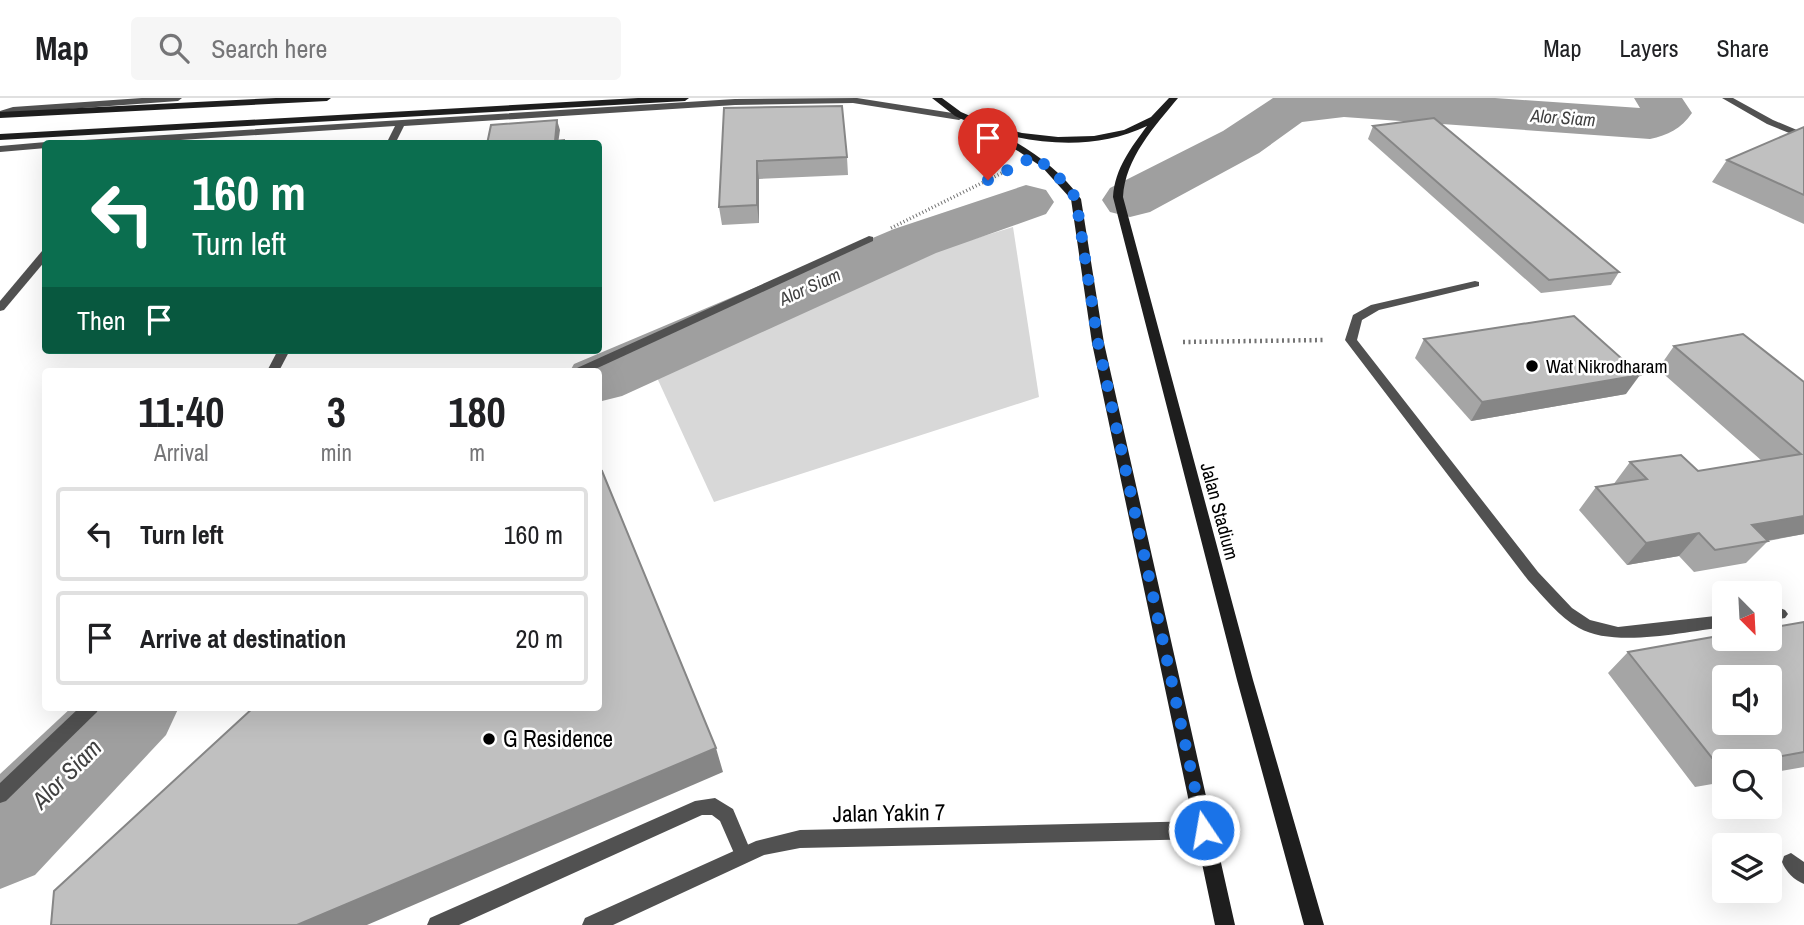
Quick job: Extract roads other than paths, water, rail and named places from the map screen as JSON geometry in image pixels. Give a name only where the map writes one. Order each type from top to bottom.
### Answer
[{"type":"main road","points":[[0,115],[327,98]]},
{"type":"main road","points":[[0,137],[685,98]]},
{"type":"main road","points":[[936,98],[960,117],[1035,156],[1068,186],[1076,199],[1098,343],[1225,925]]},
{"type":"main road","points":[[1174,99],[1185,98]]},
{"type":"main road","name":"Jalan Stadium","points":[[1174,99],[1123,168],[1117,181],[1118,197],[1241,666],[1314,925]]},
{"type":"main road","points":[[981,127],[1018,136],[1059,140],[1099,137],[1134,129],[1160,116]]},
{"type":"street","points":[[0,115],[24,109],[178,98]]},
{"type":"street","points":[[1726,98],[1770,122],[1804,136]]},
{"type":"street","points":[[139,140],[734,102],[853,100],[960,117]]},
{"type":"street","points":[[392,140],[401,122]]},
{"type":"street","points":[[0,149],[42,145]]},
{"type":"street","points":[[588,368],[869,239]]},
{"type":"street","points":[[0,308],[42,259]]},
{"type":"street","points":[[1475,284],[1375,307],[1357,318],[1350,340],[1533,576],[1567,612],[1586,625],[1618,633],[1712,622]]},
{"type":"street","points":[[0,795],[87,711]]},
{"type":"street","points":[[437,925],[701,807],[715,806],[727,815],[743,854]]},
{"type":"street","name":"Jalan Yakin 7","points":[[592,925],[743,854],[800,839],[1204,830]]},
{"type":"waterway","name":"Alor Siam","points":[[1130,200],[1241,142],[1288,109],[1344,102],[1650,124],[1667,113],[1658,98]]},
{"type":"waterway","name":"Alor Siam","points":[[602,378],[915,241],[1026,202]]},
{"type":"waterway","name":"Alor Siam","points":[[0,841],[130,711]]},
{"type":"place","name":"Wat Nikrodharam","points":[[1532,366]]},
{"type":"place","name":"G Residence","points":[[489,739]]}]
